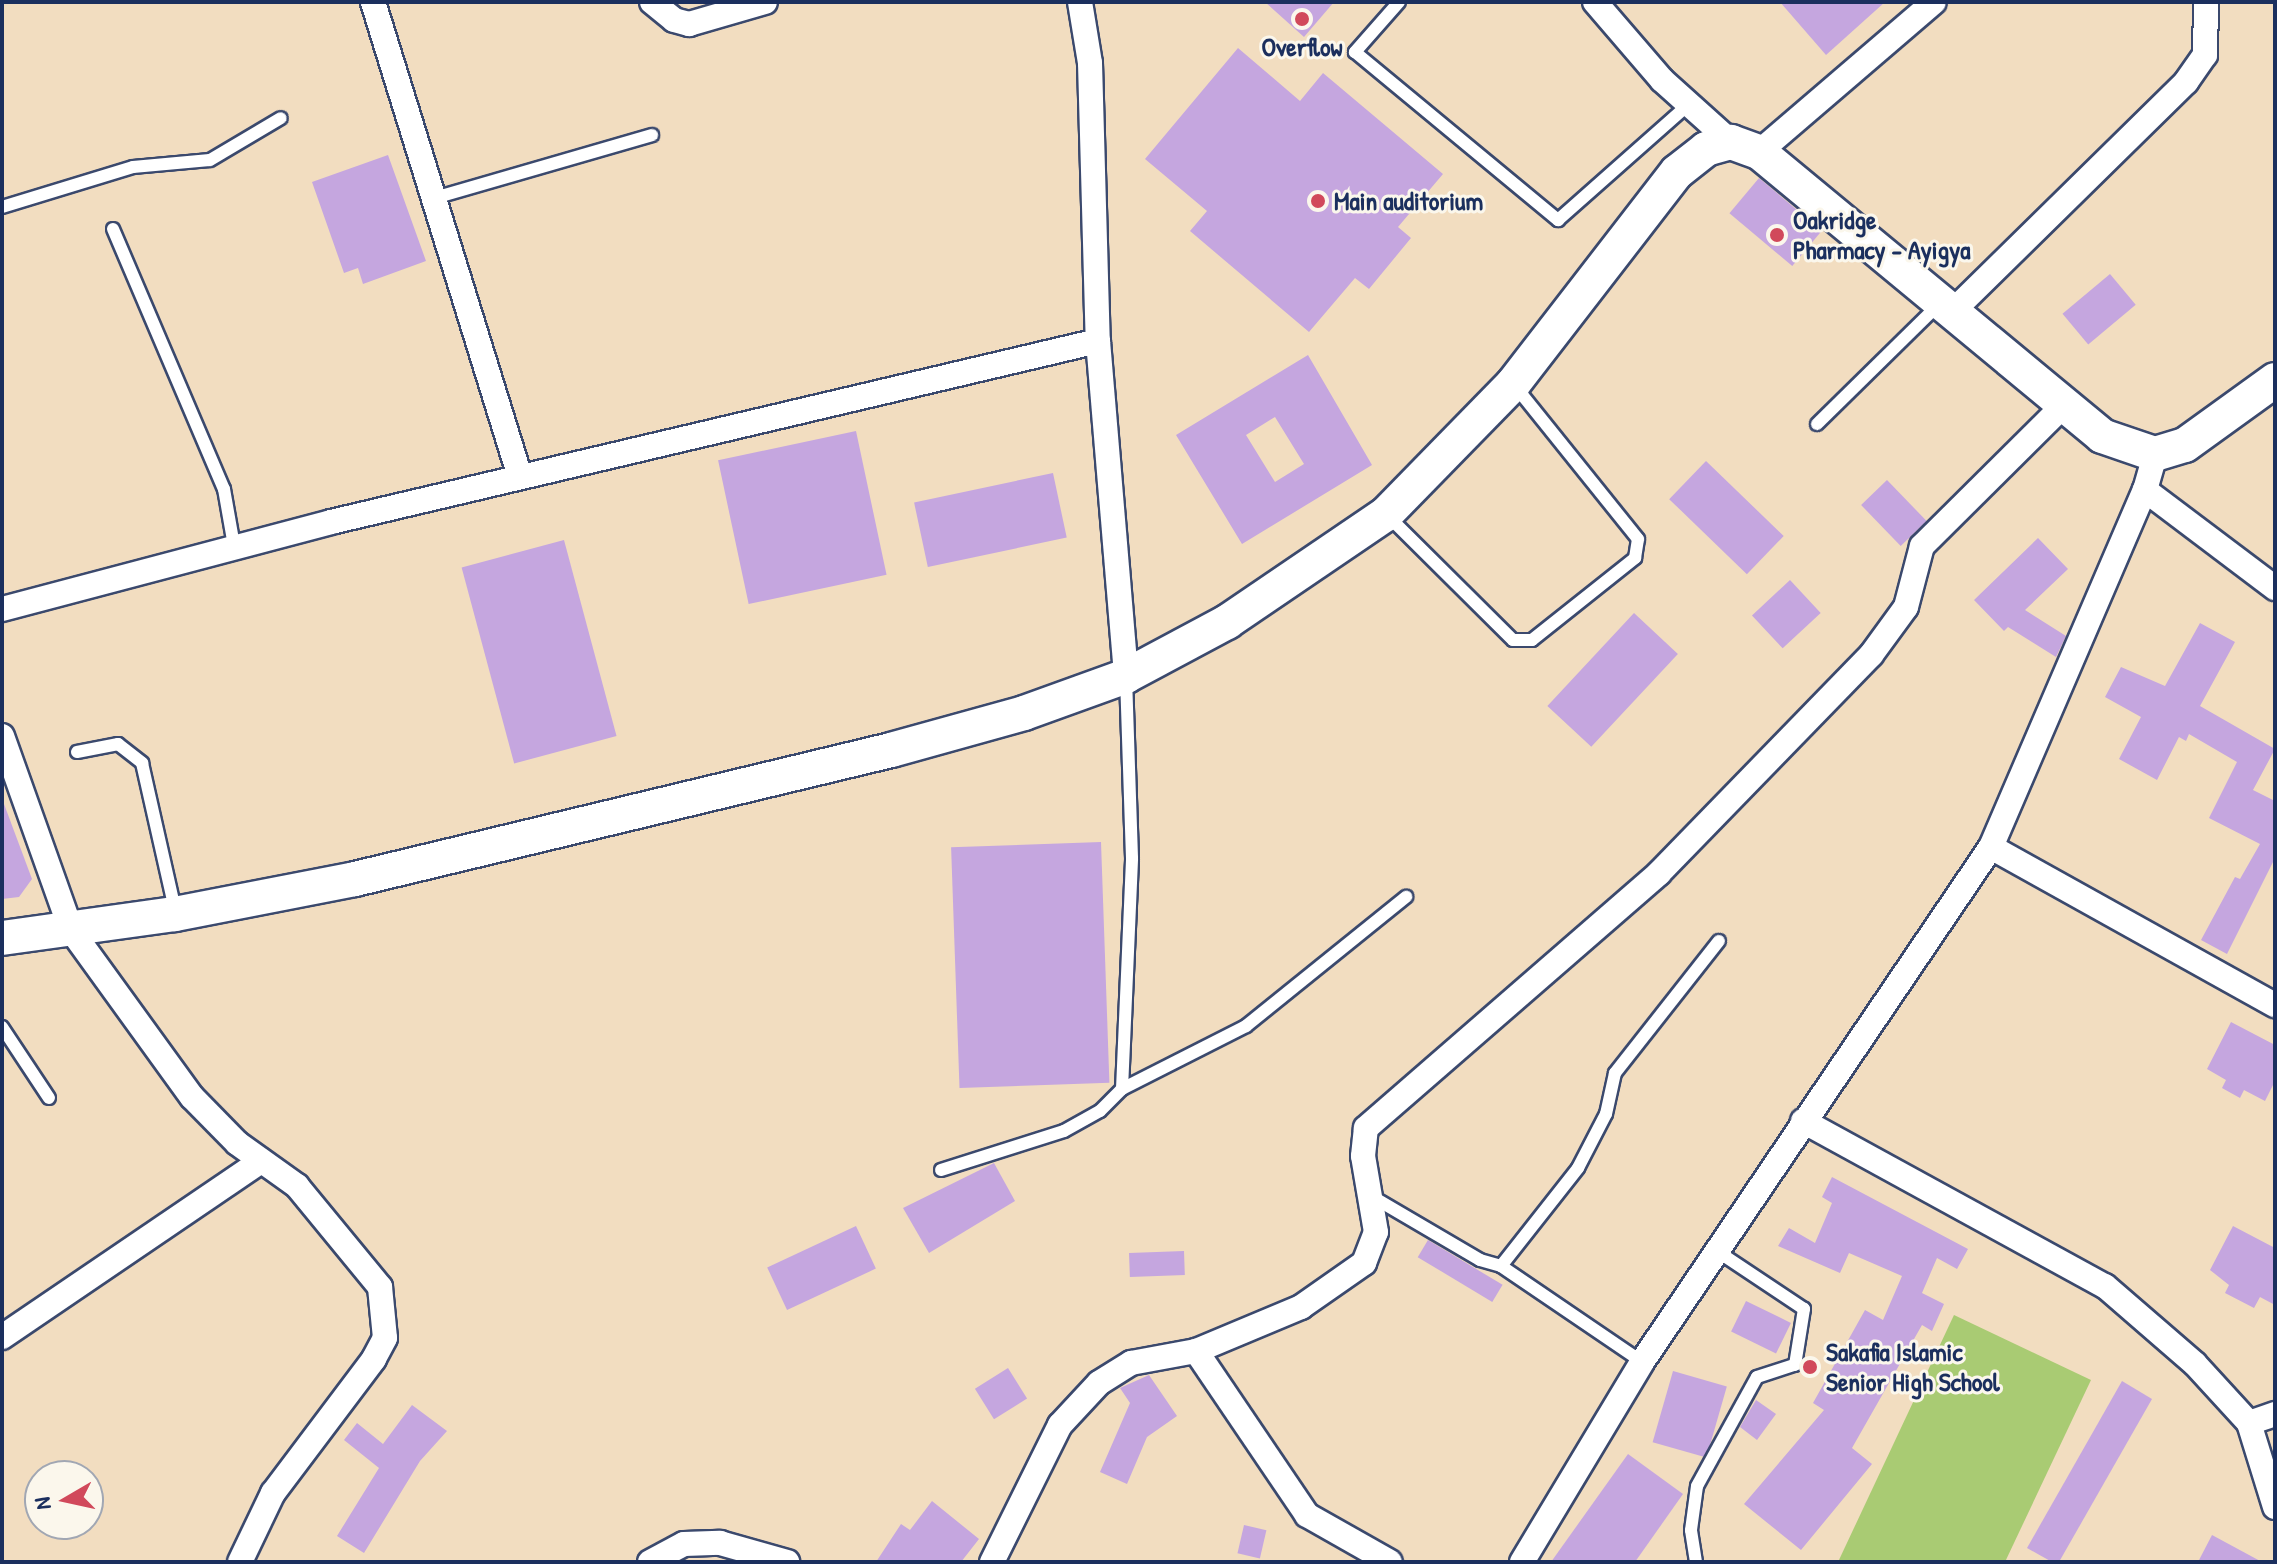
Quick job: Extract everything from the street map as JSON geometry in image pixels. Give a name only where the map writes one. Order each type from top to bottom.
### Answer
[{"type":"street","points":[[373,2],[520,476]]},
{"type":"street","points":[[652,2],[674,20],[689,24],[765,2]]},
{"type":"street","points":[[1080,2],[1090,63],[1098,341],[1126,676]]},
{"type":"street","points":[[1595,2],[1689,104],[2062,407],[2102,436],[2155,454],[2208,432],[2275,380]]},
{"type":"street","points":[[2,938],[175,914],[355,879],[662,807],[1009,717],[1126,676],[1227,622],[1386,514],[1513,384],[1677,172],[1706,149],[1745,147],[1934,2]]},
{"type":"street","points":[[1945,309],[2186,82],[2205,55],[2206,2]]},
{"type":"street","points":[[2,609],[234,546],[520,476],[1098,341]]},
{"type":"street","points":[[992,1562],[1060,1425],[1099,1383],[1131,1363],[1196,1351],[1301,1307],[1364,1263],[1376,1232],[1363,1156],[1366,1128],[1659,873],[1850,677],[1906,607],[1922,546],[2062,407]]},
{"type":"street","points":[[1522,1562],[1642,1362],[1991,847],[2145,490],[2155,454]]},
{"type":"street","points":[[2145,490],[2275,588]]},
{"type":"street","points":[[2,736],[71,930],[192,1097],[261,1161],[297,1186],[358,1255],[380,1287],[385,1338],[273,1493],[240,1562]]},
{"type":"street","points":[[1991,847],[2275,1005]]},
{"type":"street","points":[[1803,1121],[2105,1286],[2195,1364],[2249,1423],[2275,1507]]},
{"type":"street","points":[[2,1337],[261,1161]]},
{"type":"street","points":[[1196,1351],[1307,1515],[1390,1562]]},
{"type":"street","points":[[2249,1423],[2275,1414]]},
{"type":"street","points":[[650,1562],[684,1544],[720,1543],[787,1562]]},
{"type":"lane","points":[[1399,2],[1355,52],[1558,220],[1689,104]]},
{"type":"lane","points":[[2,207],[133,167],[210,160],[281,118]]},
{"type":"lane","points":[[434,198],[652,135]]},
{"type":"lane","points":[[113,229],[224,489],[234,546]]},
{"type":"lane","points":[[1817,424],[1945,309]]},
{"type":"lane","points":[[1386,514],[1513,640],[1532,640],[1635,558],[1638,539],[1513,384]]},
{"type":"lane","points":[[1122,1089],[1132,858],[1126,676]]},
{"type":"lane","points":[[77,752],[118,744],[142,763],[175,914]]},
{"type":"lane","points":[[941,1170],[1064,1131],[1100,1111],[1122,1089],[1246,1026],[1406,897]]},
{"type":"lane","points":[[1501,1266],[1578,1168],[1606,1114],[1615,1073],[1719,941]]},
{"type":"lane","points":[[2,1027],[49,1098]]},
{"type":"lane","points":[[1371,1196],[1480,1260],[1501,1266],[1642,1362]]},
{"type":"lane","points":[[1696,1562],[1691,1530],[1697,1486],[1757,1377],[1795,1365],[1804,1309],[1717,1251]]},
{"type":"green space","points":[[1954,1315],[2091,1380],[2005,1562],[1838,1562]]},
{"type":"building","name":"Overflow","points":[[1265,2],[1334,2],[1304,37]]},
{"type":"building","points":[[1780,2],[1885,2],[1826,55]]},
{"type":"building","name":"Main auditorium","points":[[1238,48],[1300,101],[1323,73],[1443,174],[1398,227],[1411,238],[1369,289],[1355,278],[1309,332],[1190,231],[1207,211],[1145,159]]},
{"type":"building","points":[[388,155],[426,261],[363,284],[358,268],[344,273],[312,182]]},
{"type":"building","points":[[1759,178],[1822,231],[1792,266],[1729,213]]},
{"type":"building","points":[[2110,274],[2136,305],[2088,344],[2063,314]]},
{"type":"building","points":[[1308,355],[1372,465],[1242,544],[1176,435]],"holes":[[[1275,417],[1304,464],[1275,482],[1246,435]]]},
{"type":"building","points":[[856,431],[887,575],[749,604],[718,460]]},
{"type":"building","points":[[1706,461],[1784,536],[1747,574],[1669,499]]},
{"type":"building","points":[[1053,473],[1067,538],[928,567],[914,503]]},
{"type":"building","points":[[1887,480],[1927,521],[1901,546],[1861,505]]},
{"type":"building","points":[[2038,538],[2068,569],[2025,610],[2066,636],[2056,657],[2008,627],[2004,631],[1974,600]]},
{"type":"building","points":[[564,540],[617,736],[514,764],[462,567]]},
{"type":"building","points":[[1790,580],[1821,613],[1783,648],[1752,615]]},
{"type":"building","points":[[1634,613],[1678,654],[1591,747],[1547,706]]},
{"type":"building","points":[[2200,623],[2235,642],[2200,706],[2275,749],[2253,790],[2275,801],[2275,858],[2227,954],[2201,940],[2235,877],[2240,879],[2260,844],[2209,818],[2237,762],[2189,734],[2186,741],[2179,737],[2157,780],[2119,759],[2141,717],[2105,697],[2121,667],[2165,686]]},
{"type":"building","points":[[4,804],[32,879],[19,897],[2,899]]},
{"type":"building","points":[[1101,842],[1109,1083],[960,1088],[951,847]]},
{"type":"building","points":[[2231,1022],[2275,1045],[2275,1081],[2265,1101],[2244,1090],[2240,1098],[2222,1088],[2226,1080],[2207,1069]]},
{"type":"building","points":[[994,1163],[1015,1201],[929,1253],[903,1208]]},
{"type":"building","points":[[1832,1177],[1968,1249],[1957,1269],[1937,1258],[1922,1293],[1944,1304],[1932,1331],[1922,1325],[1852,1448],[1872,1464],[1801,1550],[1744,1504],[1824,1410],[1813,1403],[1865,1310],[1883,1320],[1902,1276],[1849,1253],[1840,1273],[1778,1246],[1789,1228],[1815,1243],[1832,1203],[1822,1197]]},
{"type":"building","points":[[856,1226],[876,1269],[787,1310],[767,1267]]},
{"type":"building","points":[[2233,1226],[2275,1248],[2275,1305],[2260,1297],[2254,1308],[2225,1293],[2229,1285],[2210,1270]]},
{"type":"building","points":[[1428,1240],[1503,1285],[1492,1302],[1418,1257]]},
{"type":"building","points":[[1184,1251],[1185,1275],[1130,1277],[1129,1253]]},
{"type":"building","points":[[1746,1301],[1791,1323],[1776,1353],[1731,1332]]},
{"type":"building","points":[[1008,1368],[1027,1399],[994,1419],[975,1389]]},
{"type":"building","points":[[1673,1371],[1727,1386],[1706,1458],[1653,1442]]},
{"type":"building","points":[[1149,1375],[1177,1416],[1147,1437],[1127,1484],[1100,1472],[1130,1403],[1120,1388]]},
{"type":"building","points":[[2122,1381],[2152,1399],[2059,1562],[2052,1562],[2027,1548]]},
{"type":"building","points":[[1756,1400],[1776,1414],[1757,1440],[1740,1427]]},
{"type":"building","points":[[412,1405],[447,1431],[420,1461],[364,1553],[337,1536],[379,1468],[344,1440],[357,1423],[383,1444]]},
{"type":"building","points":[[1628,1454],[1683,1494],[1635,1562],[1551,1562]]},
{"type":"building","points":[[932,1501],[979,1539],[961,1562],[876,1562],[901,1524],[910,1530]]},
{"type":"building","points":[[1244,1525],[1266,1530],[1260,1558],[1237,1553]]},
{"type":"building","points":[[2212,1535],[2262,1562],[2198,1562]]},
{"type":"place","name":"Overflow","points":[[1302,19]]},
{"type":"place","name":"Main auditorium","points":[[1318,201]]},
{"type":"place","name":"Oakridge Pharmacy - Ayigya","points":[[1777,235]]},
{"type":"place","name":"Sakafia Islamic Senior High School","points":[[1810,1367]]}]
